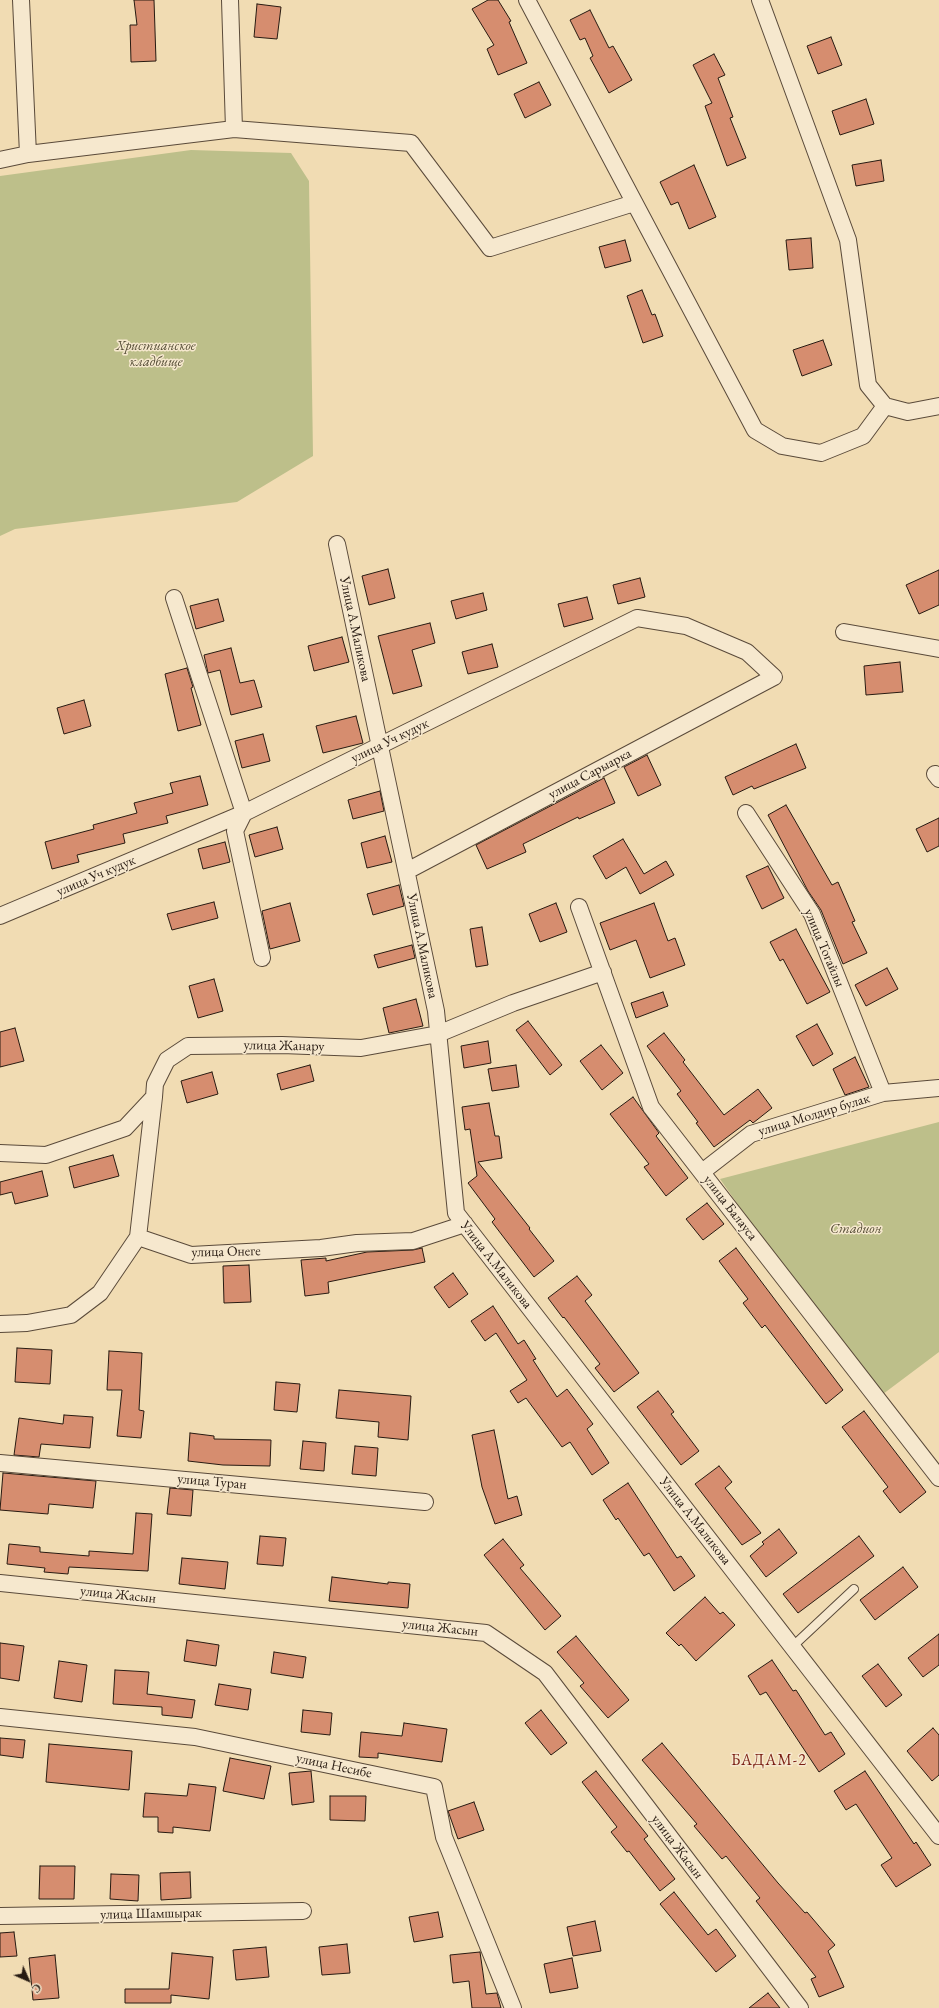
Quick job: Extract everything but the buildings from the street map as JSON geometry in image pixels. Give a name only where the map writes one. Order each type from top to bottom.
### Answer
[{"type":"street","points":[[21,0],[28,154]]},
{"type":"street","points":[[230,0],[234,129]]},
{"type":"street","points":[[527,0],[754,430],[782,446],[821,453],[863,436],[885,406]]},
{"type":"street","points":[[760,0],[848,240],[868,385],[885,406],[908,412],[939,406]]},
{"type":"street","points":[[0,160],[28,154],[234,129],[411,143],[490,248],[634,203]]},
{"type":"street","name":"Улица А.Маликова","points":[[338,544],[436,1011],[456,1213],[939,1836]]},
{"type":"street","points":[[174,598],[244,813],[235,831],[262,958]]},
{"type":"street","name":"улица Уч кудук","points":[[0,916],[244,813],[637,618],[686,626],[747,652],[774,677]]},
{"type":"street","points":[[844,632],[939,649]]},
{"type":"street","name":"улица Сарыарка","points":[[407,871],[774,677]]},
{"type":"street","name":"улица Тогайлы","points":[[746,813],[812,914],[883,1093]]},
{"type":"street","name":"улица Балауса","points":[[579,907],[651,1107],[939,1478]]},
{"type":"street","name":"улица Жанару","points":[[0,1153],[46,1155],[125,1128],[154,1096],[155,1084],[167,1060],[188,1046],[282,1045],[361,1048],[438,1034],[513,1003],[603,972]]},
{"type":"street","name":"улица Молдир булак","points":[[702,1172],[751,1134],[883,1093],[939,1088]]},
{"type":"street","points":[[0,1324],[27,1323],[71,1315],[100,1293],[138,1237],[154,1096]]},
{"type":"street","name":"улица Онеге","points":[[138,1237],[191,1255],[322,1248],[357,1243],[413,1241],[465,1224]]},
{"type":"street","name":"улица Туран","points":[[0,1463],[424,1502]]},
{"type":"street","name":"улица Жасын","points":[[0,1583],[486,1633],[545,1673],[800,2008]]},
{"type":"street","name":"улица Несибе","points":[[0,1717],[195,1737],[434,1788],[444,1837],[513,2008]]},
{"type":"street","name":"улица Шамшырак","points":[[0,1916],[303,1911]]},
{"type":"lane","points":[[792,1647],[854,1588]]},
{"type":"green space","name":"Христианское кладбище","points":[[191,150],[291,153],[309,181],[313,456],[237,502],[15,529],[0,536],[0,176]]},
{"type":"green space","name":"Стадион","points":[[939,1122],[939,1352],[875,1400],[720,1179]]},
{"type":"district","name":"БАДАМ-2","points":[[769,1761]]}]
